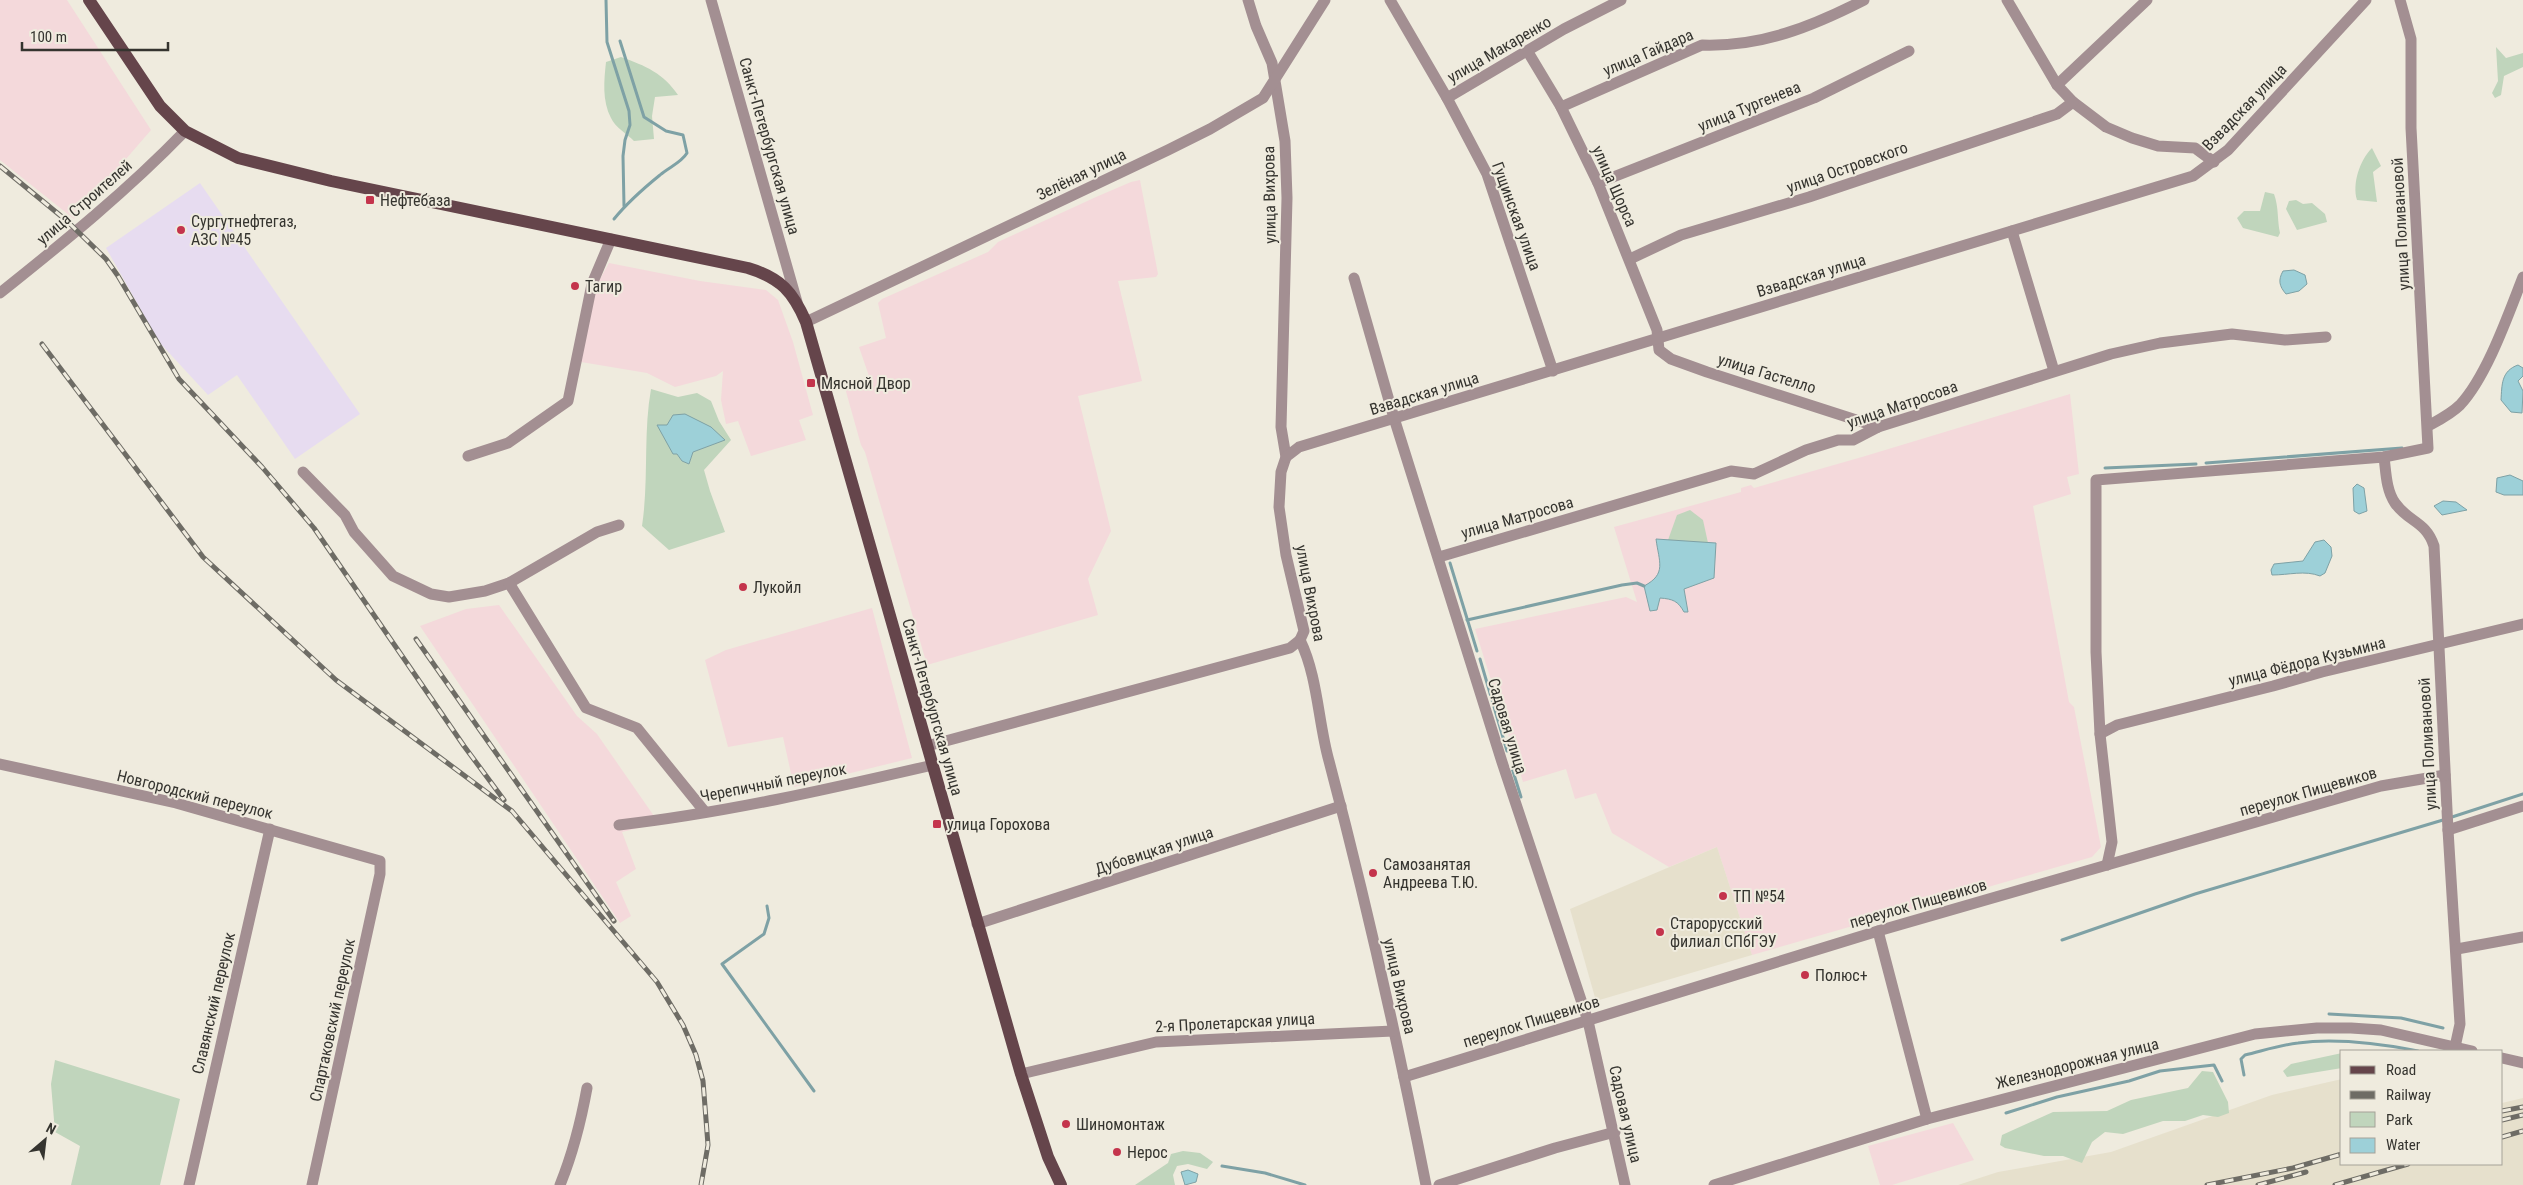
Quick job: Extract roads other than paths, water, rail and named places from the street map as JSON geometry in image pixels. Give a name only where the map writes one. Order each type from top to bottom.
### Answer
[{"type":"main road","name":"Санкт-Петербургская улица","points":[[89,0],[143,84],[160,106],[185,130],[238,158],[764,273],[783,285],[797,302],[806,322],[1021,1074],[1048,1157],[1061,1185]]},
{"type":"street","name":"Санкт-Петербургская улица","points":[[711,0],[797,302]]},
{"type":"street","name":"улица Вихрова","points":[[1248,0],[1256,26],[1272,63],[1285,141],[1287,198],[1281,427],[1286,457],[1281,472],[1279,507],[1286,555],[1304,631],[1300,640],[1308,656],[1324,743],[1394,1031],[1426,1185]]},
{"type":"street","name":"Зелёная улица","points":[[806,322],[1210,129],[1262,98],[1274,83],[1325,0]]},
{"type":"street","name":"Гущинская улица","points":[[1390,0],[1447,98],[1487,174],[1553,371]]},
{"type":"street","name":"улица Макаренко","points":[[1447,98],[1528,52],[1564,29],[1621,0]]},
{"type":"street","name":"улица Гайдара","points":[[1561,107],[1702,45],[1725,46],[1761,41],[1828,18],[1864,0]]},
{"type":"street","points":[[2007,0],[2057,85],[2073,102],[2106,127],[2158,146],[2195,148],[2214,162]]},
{"type":"street","points":[[2057,85],[2147,0]]},
{"type":"street","name":"Взвадская улица","points":[[1286,457],[1299,447],[2193,176],[2214,162],[2366,0]]},
{"type":"street","name":"улица Поливановой","points":[[2400,0],[2411,39],[2411,128],[2428,448],[2384,457],[2388,486],[2395,502],[2404,513],[2430,532],[2434,546],[2448,830],[2457,949],[2460,1024],[2455,1047]]},
{"type":"street","name":"улица Тургенева","points":[[1598,184],[1814,98],[1909,51]]},
{"type":"street","name":"улица Щорса","points":[[1528,52],[1561,107],[1598,184],[1630,259],[1657,330],[1657,340]]},
{"type":"street","name":"улица Островского","points":[[1630,259],[1681,235],[1809,198],[2057,114],[2073,102]]},
{"type":"street","name":"улица Строителей","points":[[0,293],[121,193],[158,160],[185,130]]},
{"type":"street","points":[[2012,231],[2054,371]]},
{"type":"street","points":[[468,456],[508,443],[568,401],[592,284],[611,239]]},
{"type":"street","name":"Садовая улица","points":[[1354,278],[1394,418],[1502,762],[1588,1021],[1615,1132],[1625,1185]]},
{"type":"street","points":[[2428,426],[2459,405],[2470,391],[2485,365],[2523,278]]},
{"type":"street","name":"улица Матросова","points":[[1439,557],[1731,471],[1754,474],[1806,450],[1838,440],[1853,440],[1878,427],[2111,354],[2160,343],[2232,334],[2285,340],[2326,337]]},
{"type":"street","name":"улица Гастелло","points":[[1657,340],[1658,350],[1671,359],[1878,427]]},
{"type":"street","points":[[2107,865],[2112,842],[2100,734],[2096,652],[2096,480],[2384,457]]},
{"type":"street","points":[[303,472],[345,515],[354,532],[376,560],[393,576],[431,594],[449,597],[485,590],[508,583],[597,532],[619,525]]},
{"type":"street","points":[[508,583],[586,708],[637,728],[705,812]]},
{"type":"street","name":"улица Фёдора Кузьмина","points":[[2100,734],[2117,725],[2322,672],[2438,646],[2523,624]]},
{"type":"street","points":[[927,746],[1290,648],[1300,640]]},
{"type":"street","name":"Новгородский переулок","points":[[0,764],[176,803],[380,861]]},
{"type":"street","name":"Черепичный переулок","points":[[619,825],[705,812],[814,792],[932,765]]},
{"type":"street","name":"переулок Пищевиков","points":[[1404,1077],[1878,931],[2382,786],[2445,775]]},
{"type":"street","name":"Дубовицкая улица","points":[[977,924],[1340,806]]},
{"type":"street","points":[[2448,830],[2523,806]]},
{"type":"street","name":"Славянский переулок","points":[[189,1185],[270,829]]},
{"type":"street","name":"Спартаковский переулок","points":[[312,1185],[380,874],[380,861]]},
{"type":"street","points":[[1878,931],[1927,1119]]},
{"type":"street","points":[[2457,949],[2523,937]]},
{"type":"street","name":"Железнодорожная улица","points":[[1714,1185],[1927,1119],[2255,1034],[2317,1028],[2381,1030],[2468,1050]]},
{"type":"street","name":"2-я Пролетарская улица","points":[[1021,1074],[1156,1042],[1394,1031]]},
{"type":"street","points":[[2503,1058],[2523,1063]]},
{"type":"street","points":[[560,1185],[568,1166],[570,1152],[578,1136],[586,1088]]},
{"type":"street","points":[[1439,1185],[1555,1148],[1615,1132]]},
{"type":"water","points":[[2294,270],[2305,275],[2307,284],[2299,291],[2286,294],[2281,286],[2280,277],[2283,271]]},
{"type":"water","points":[[2518,365],[2523,368],[2523,376],[2518,381],[2523,391],[2522,413],[2511,412],[2501,400],[2502,384],[2505,375]]},
{"type":"water","points":[[685,414],[711,427],[725,440],[693,452],[689,464],[682,461],[677,454],[673,454],[657,425],[667,425],[673,415]]},
{"type":"water","points":[[2510,475],[2523,481],[2523,495],[2504,495],[2496,492],[2497,478]]},
{"type":"water","points":[[2357,484],[2364,488],[2367,511],[2359,514],[2354,511],[2353,488]]},
{"type":"water","points":[[2443,501],[2456,502],[2467,510],[2442,515],[2434,506]]},
{"type":"water","points":[[1656,539],[1716,543],[1714,578],[1684,589],[1688,612],[1684,612],[1675,601],[1660,598],[1657,610],[1650,611],[1644,586],[1656,577],[1659,572],[1660,561]]},
{"type":"water","points":[[2324,540],[2331,547],[2332,556],[2325,573],[2320,576],[2303,573],[2272,575],[2271,570],[2274,564],[2303,561],[2315,542]]},
{"type":"water","points":[[1188,1170],[1198,1174],[1196,1182],[1185,1185],[1181,1172]]},
{"type":"waterway","points":[[606,0],[607,42],[629,111],[630,125],[625,140],[623,156],[624,206]]},
{"type":"waterway","points":[[614,219],[642,190],[663,172],[682,160],[687,153],[683,135],[666,131],[644,117],[620,41]]},
{"type":"waterway","points":[[2206,463],[2402,448]]},
{"type":"waterway","points":[[2105,468],[2196,464]]},
{"type":"waterway","points":[[1450,563],[1477,651]]},
{"type":"waterway","points":[[1467,620],[1622,585],[1637,583],[1644,586]]},
{"type":"waterway","points":[[1480,659],[1507,751]]},
{"type":"waterway","points":[[1512,768],[1521,797]]},
{"type":"waterway","points":[[2452,817],[2523,794]]},
{"type":"waterway","points":[[2062,940],[2195,894],[2443,820]]},
{"type":"waterway","points":[[767,906],[769,918],[764,934],[722,964],[814,1091]]},
{"type":"waterway","points":[[2329,1014],[2401,1018],[2443,1028]]},
{"type":"waterway","points":[[2244,1075],[2241,1059],[2245,1055],[2291,1044],[2342,1041],[2412,1050]]},
{"type":"waterway","points":[[2006,1113],[2057,1097],[2129,1081],[2160,1071],[2214,1065],[2222,1081]]},
{"type":"waterway","points":[[1222,1166],[1265,1173],[1305,1185]]},
{"type":"railway","points":[[0,166],[67,221],[106,259],[179,379],[262,467],[314,528],[464,746],[504,800]]},
{"type":"railway","points":[[42,344],[203,557],[336,680],[512,811],[657,982],[683,1025],[696,1055],[703,1081],[708,1145],[701,1185]]},
{"type":"railway","points":[[416,639],[614,921]]},
{"type":"railway","points":[[2503,1111],[2523,1107]]},
{"type":"railway","points":[[2503,1120],[2523,1115]]},
{"type":"railway","points":[[2503,1137],[2523,1131]]},
{"type":"railway","points":[[2207,1185],[2293,1168],[2340,1155]]},
{"type":"railway","points":[[2335,1185],[2405,1165]]},
{"type":"railway","points":[[2258,1185],[2306,1172]]},
{"type":"place","name":"Нефтебаза","points":[[370,200]]},
{"type":"place","name":"Сургутнефтегаз, АЗС №45","points":[[181,230]]},
{"type":"place","name":"Тагир","points":[[575,286]]},
{"type":"place","name":"Мясной Двор","points":[[811,383]]},
{"type":"place","name":"Лукойл","points":[[743,587]]},
{"type":"place","name":"улица Горохова","points":[[937,824]]},
{"type":"place","name":"Самозанятая Андреева Т.Ю.","points":[[1373,873]]},
{"type":"place","name":"ТП №54","points":[[1723,896]]},
{"type":"place","name":"Старорусский филиал СПбГЭУ","points":[[1660,932]]},
{"type":"place","name":"Полюс+","points":[[1805,975]]},
{"type":"place","name":"Шиномонтаж","points":[[1066,1124]]},
{"type":"place","name":"Нерос","points":[[1117,1152]]}]
